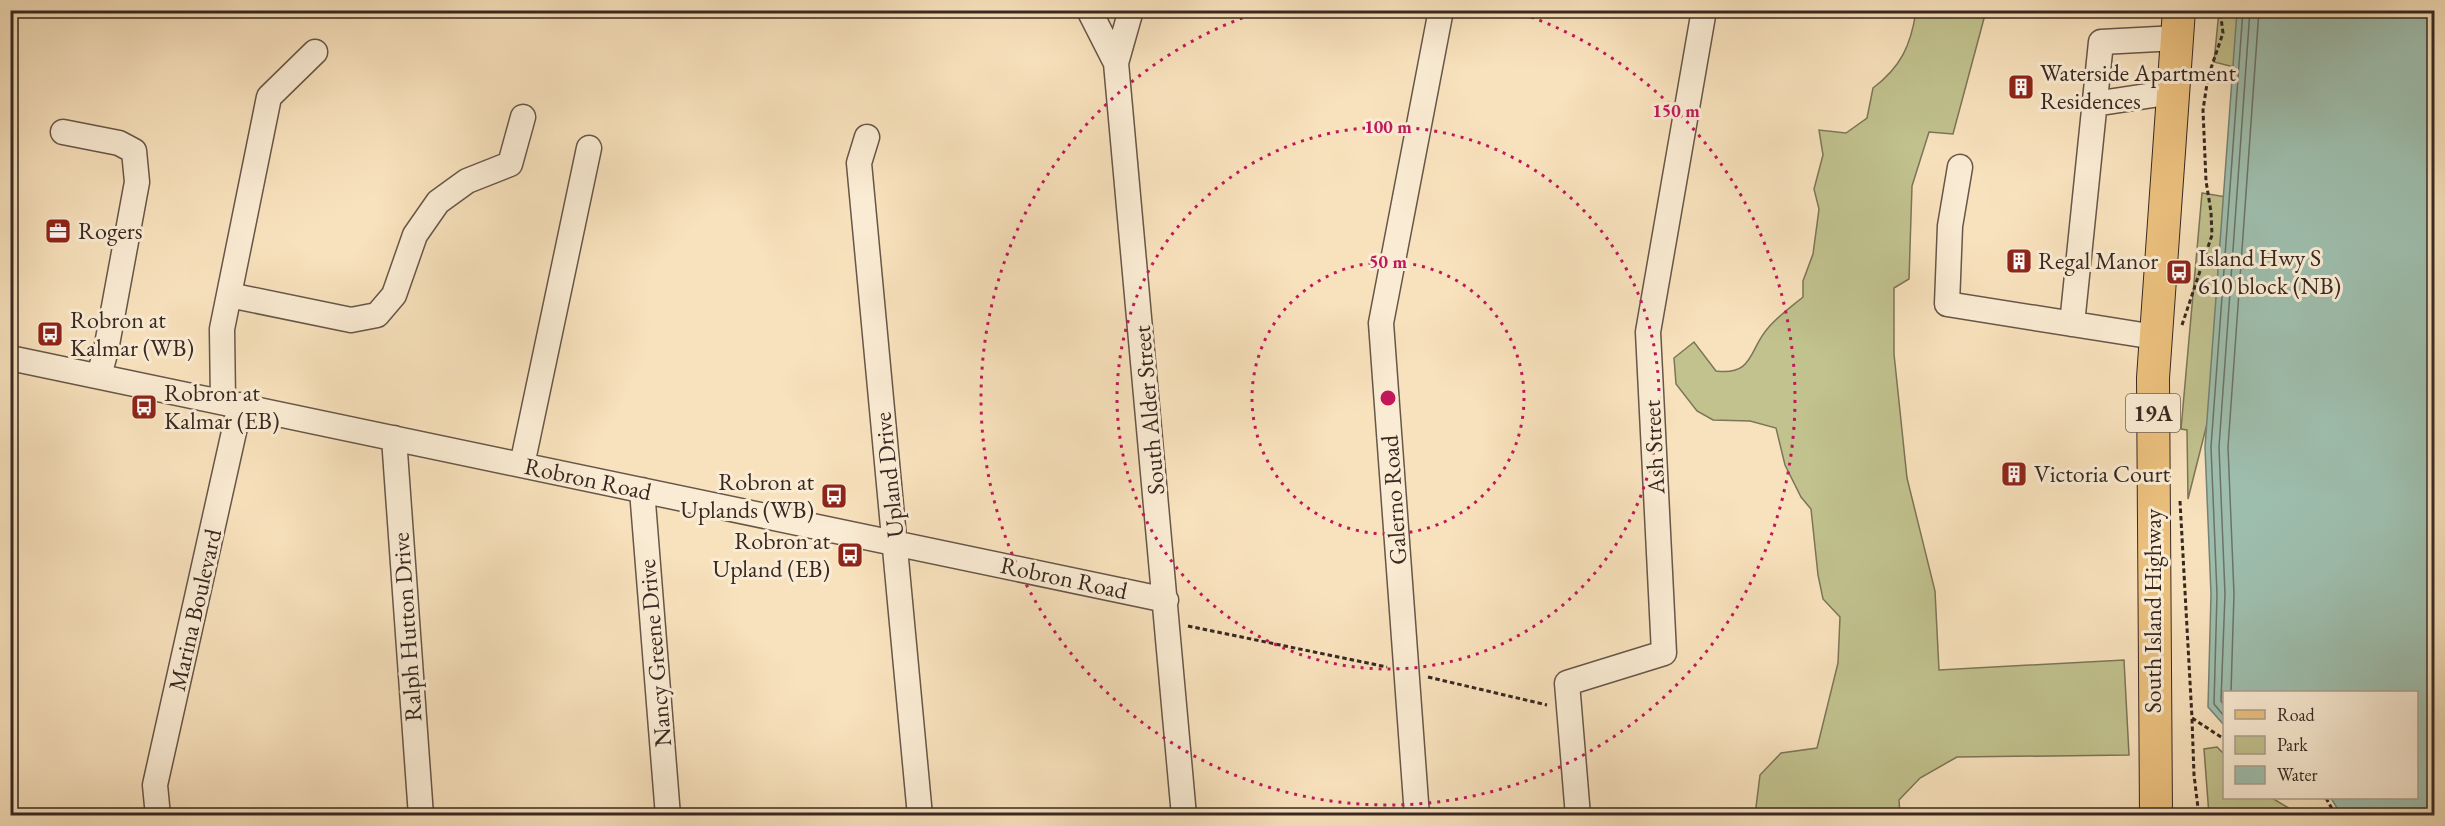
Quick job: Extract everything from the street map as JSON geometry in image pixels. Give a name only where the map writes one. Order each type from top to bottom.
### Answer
[{"type":"main road","name":"South Island Highway","points":[[2156,816],[2152,389],[2168,336],[2173,92],[2178,24]]},
{"type":"street","name":"South Alder Street","points":[[1089,10],[1116,63],[1184,816]]},
{"type":"street","points":[[1116,63],[1131,10]]},
{"type":"street","name":"Galerno Road","points":[[1417,816],[1381,323],[1441,10]]},
{"type":"street","name":"Ash Street","points":[[1578,816],[1567,682],[1664,653],[1648,332],[1704,10]]},
{"type":"street","points":[[2072,324],[2101,42],[2178,24]]},
{"type":"street","name":"Marina Boulevard","points":[[158,816],[155,785],[231,404],[222,329],[269,97],[315,52]]},
{"type":"street","points":[[2094,104],[2173,92]]},
{"type":"street","points":[[229,295],[351,320],[377,315],[394,295],[415,235],[438,202],[467,181],[510,164],[523,117]]},
{"type":"street","points":[[63,132],[119,143],[134,151],[137,165],[137,182],[106,350],[99,376]]},
{"type":"street","name":"Upland Drive","points":[[867,137],[859,163],[920,816]]},
{"type":"street","points":[[522,465],[589,148]]},
{"type":"street","points":[[1960,167],[1950,226],[1947,304],[2072,324],[2168,336]]},
{"type":"street","name":"Robron Road","points":[[10,358],[896,543],[1167,611]]},
{"type":"street","name":"Ralph Hutton Drive","points":[[394,438],[421,816]]},
{"type":"street","name":"Nancy Greene Drive","points":[[642,489],[668,816]]},
{"type":"path","points":[[2168,336],[2212,235],[2206,181],[2203,111],[2208,76],[2223,33],[2220,10]]},
{"type":"path","points":[[2180,489],[2194,775],[2199,816]]},
{"type":"path","points":[[1167,611],[1406,672],[1570,710]]},
{"type":"path","points":[[2192,718],[2223,738]]},
{"type":"path","points":[[2327,799],[2336,816]]},
{"type":"green space","points":[[1916,11],[1986,11],[1953,134],[1929,132],[1912,186],[1909,279],[1894,288],[1894,354],[1907,478],[1935,591],[1939,670],[2124,660],[2129,755],[1957,757],[1920,778],[1899,800],[1900,815],[1755,815],[1760,775],[1781,753],[1817,748],[1838,663],[1840,617],[1823,599],[1811,509],[1801,497],[1785,465],[1776,428],[1750,421],[1713,420],[1697,411],[1676,384],[1674,358],[1694,342],[1716,371],[1737,369],[1749,359],[1772,324],[1803,297],[1803,281],[1813,254],[1819,209],[1814,189],[1823,155],[1819,130],[1846,133],[1867,118],[1873,88],[1898,63],[1908,45]]},
{"type":"green space","points":[[2219,11],[2260,11],[2258,73],[2214,62]]},
{"type":"green space","points":[[2202,193],[2239,199],[2211,408],[2188,499],[2187,430],[2181,429]]},
{"type":"green space","points":[[2217,747],[2223,753],[2223,799],[2274,799],[2300,815],[2209,815],[2204,749]]},
{"type":"water","points":[[2237,11],[2434,11],[2434,815],[2341,815],[2332,799],[2418,799],[2418,691],[2223,691],[2223,724],[2208,707],[2211,594],[2205,447]]},
{"type":"place","name":"Waterside Apartment Residences","points":[[2021,87]]},
{"type":"place","name":"Rogers","points":[[58,231]]},
{"type":"place","name":"Regal Manor","points":[[2019,261]]},
{"type":"place","name":"Island Hwy S 610 block (NB)","points":[[2179,272]]},
{"type":"place","name":"Robron at Kalmar (WB)","points":[[50,334]]},
{"type":"place","name":"Robron at Kalmar (EB)","points":[[144,407]]},
{"type":"place","name":"Victoria Court","points":[[2014,474]]},
{"type":"place","name":"Robron at Uplands (WB)","points":[[834,496]]},
{"type":"place","name":"Robron at Upland (EB)","points":[[850,555]]}]
